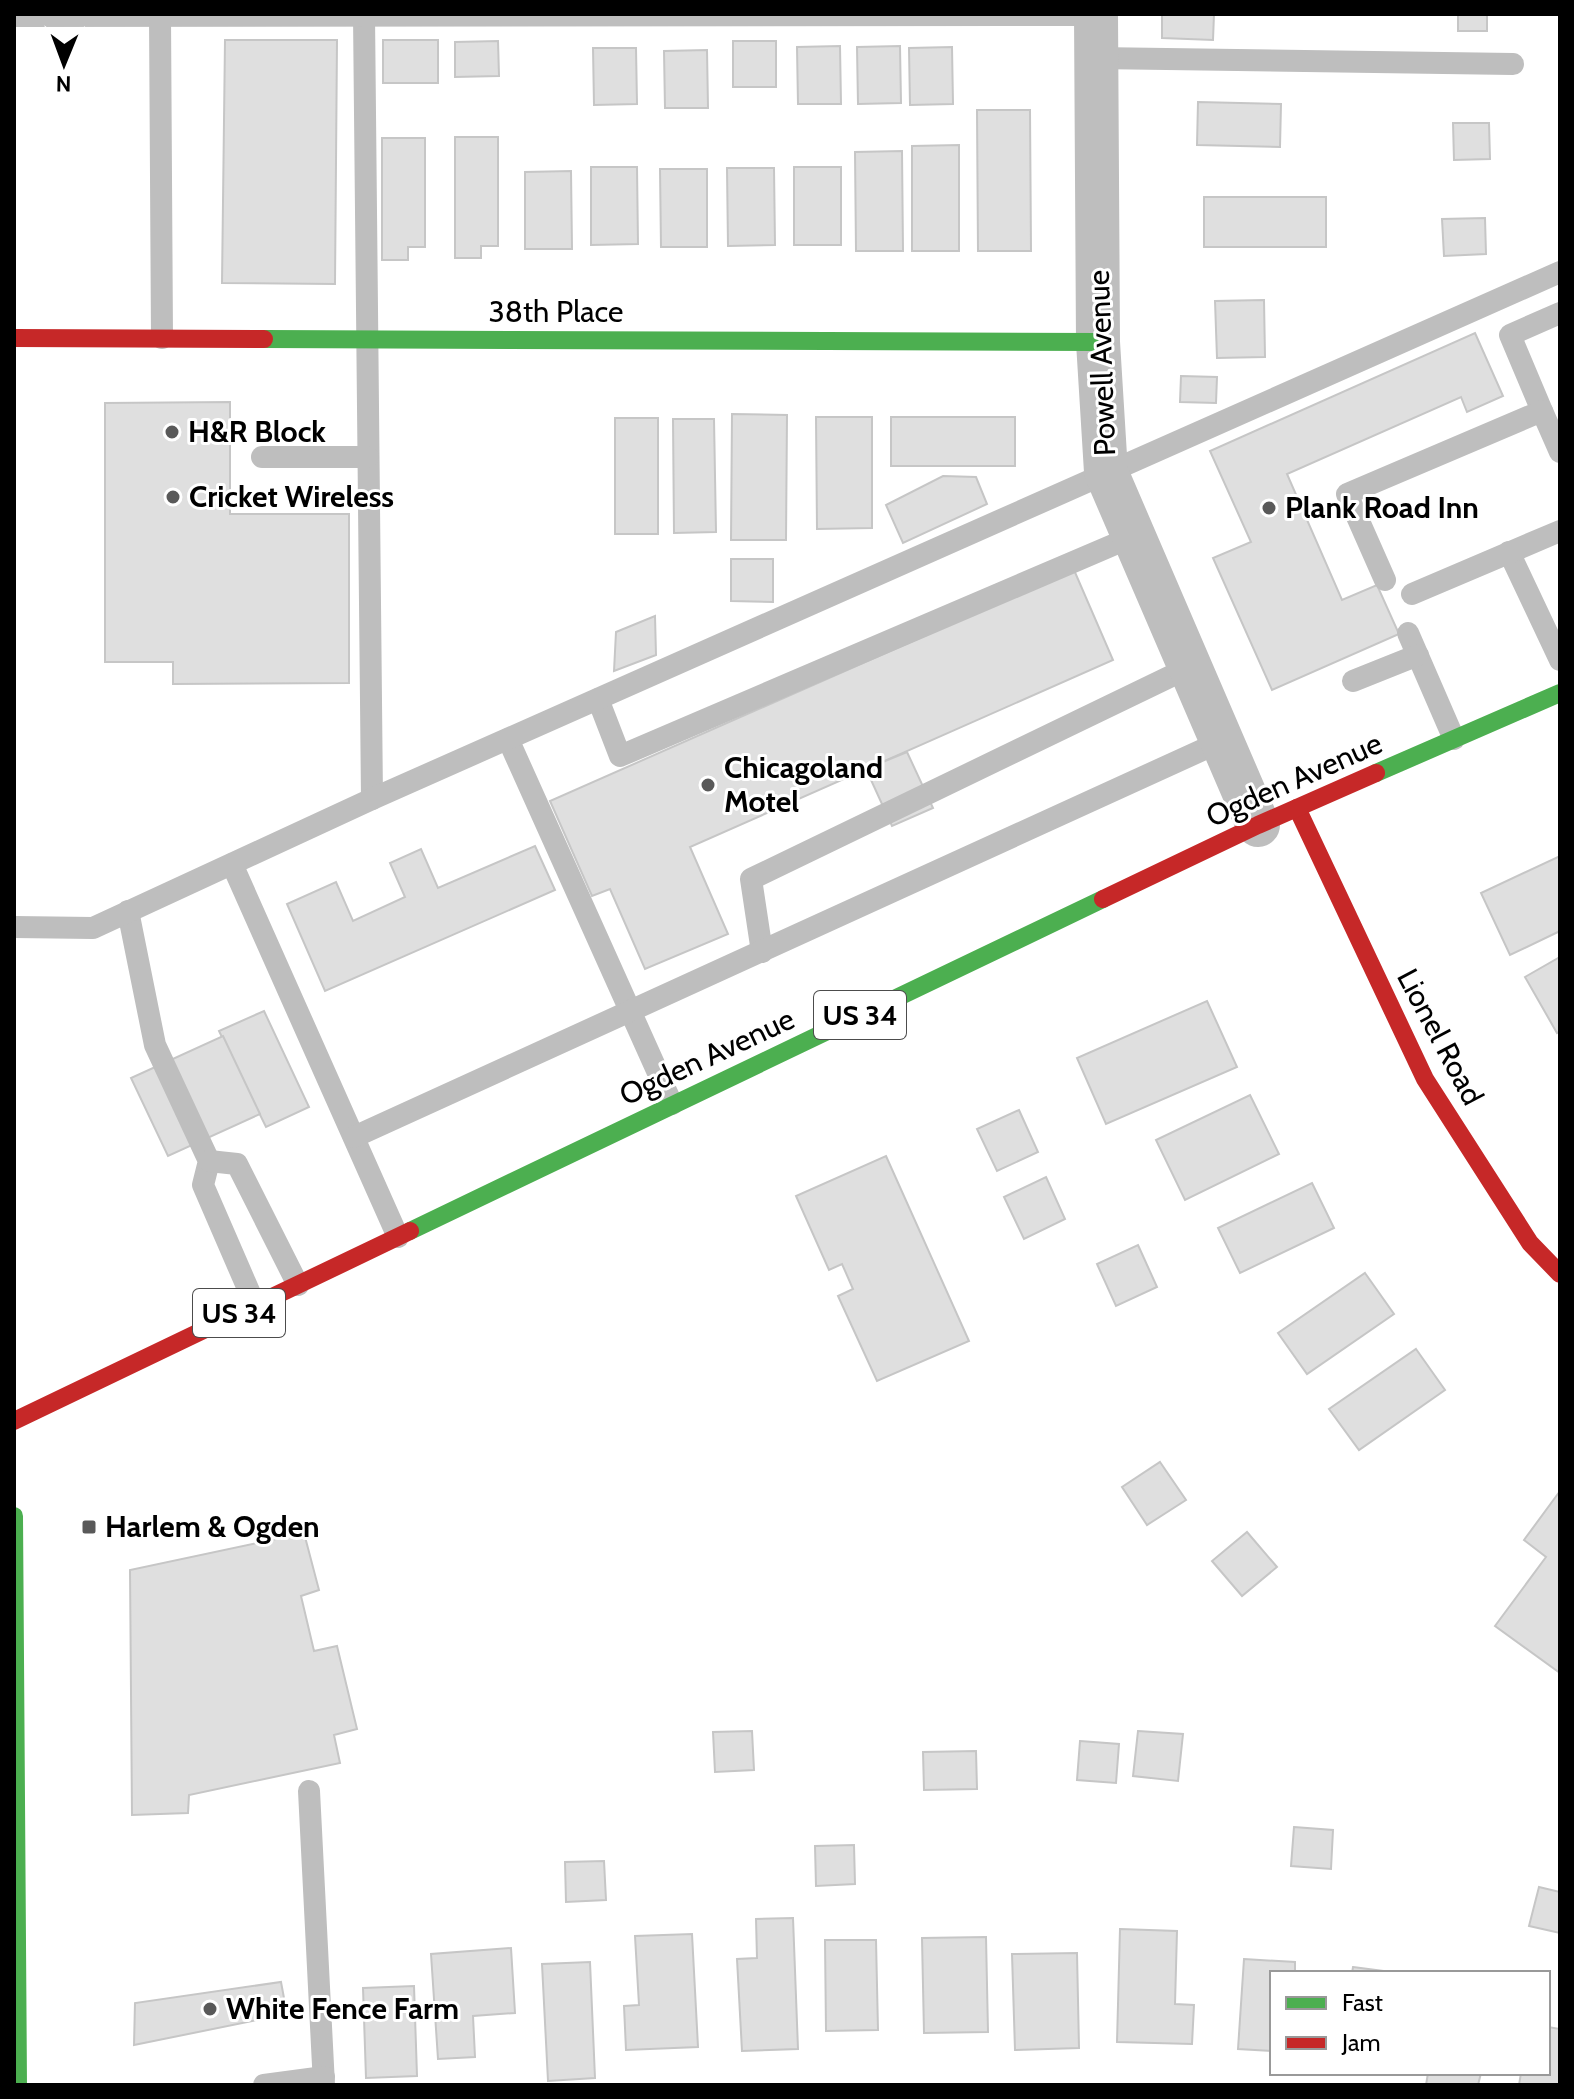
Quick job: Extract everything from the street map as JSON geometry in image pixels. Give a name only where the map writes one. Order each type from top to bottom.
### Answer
[{"type":"main road","name":"38th Place","points":[[14,338],[1098,342]]},
{"type":"main road","name":"Ogden Avenue","points":[[14,1421],[1258,825],[1560,693]]},
{"type":"main road","name":"Lionel Road","points":[[1297,808],[1425,1079],[1530,1243],[1560,1274]]},
{"type":"main road","points":[[14,1516],[18,2085]]},
{"type":"street","name":"Powell Avenue","points":[[1096,15],[1098,342],[1106,472],[1258,825]]},
{"type":"lane","points":[[364,15],[372,799]]},
{"type":"lane","points":[[14,16],[1096,15]]},
{"type":"lane","points":[[160,16],[162,338]]},
{"type":"lane","points":[[1096,58],[1513,64]]},
{"type":"lane","points":[[14,927],[93,928],[372,799],[1560,272]]},
{"type":"lane","points":[[1560,313],[1510,335],[1560,452]]},
{"type":"lane","points":[[1385,580],[1347,494],[1542,411]]},
{"type":"lane","points":[[262,457],[368,457]]},
{"type":"lane","points":[[1412,594],[1560,531]]},
{"type":"lane","points":[[598,699],[620,756],[1134,536]]},
{"type":"lane","points":[[1509,552],[1560,660]]},
{"type":"lane","points":[[1408,633],[1454,739]]},
{"type":"lane","points":[[1353,681],[1418,655]]},
{"type":"lane","points":[[762,952],[751,879],[1190,667]]},
{"type":"lane","points":[[508,739],[672,1104]]},
{"type":"lane","points":[[354,1137],[1222,741]]},
{"type":"lane","points":[[232,864],[398,1237]]},
{"type":"lane","points":[[128,911],[155,1045],[209,1161],[203,1185],[255,1305]]},
{"type":"lane","points":[[209,1161],[237,1164],[298,1285]]},
{"type":"lane","points":[[264,2085],[324,2081],[309,1791]]},
{"type":"building","points":[[1162,14],[1214,14],[1213,40],[1162,38]]},
{"type":"building","points":[[1458,14],[1487,14],[1487,31],[1458,31]]},
{"type":"building","points":[[225,40],[337,40],[335,284],[222,283]]},
{"type":"building","points":[[383,40],[438,40],[438,83],[383,83]]},
{"type":"building","points":[[498,41],[499,76],[455,77],[455,42]]},
{"type":"building","points":[[733,41],[776,41],[776,87],[733,87]]},
{"type":"building","points":[[840,46],[841,104],[798,104],[797,47]]},
{"type":"building","points":[[900,46],[901,103],[858,104],[857,47]]},
{"type":"building","points":[[952,47],[953,104],[910,105],[909,48]]},
{"type":"building","points":[[593,48],[636,48],[637,104],[594,105]]},
{"type":"building","points":[[707,50],[708,108],[665,108],[664,51]]},
{"type":"building","points":[[1198,102],[1281,104],[1280,147],[1197,145]]},
{"type":"building","points":[[977,110],[1030,110],[1031,251],[978,251]]},
{"type":"building","points":[[1453,123],[1489,123],[1490,159],[1454,160]]},
{"type":"building","points":[[455,137],[498,137],[498,246],[481,246],[481,258],[455,258]]},
{"type":"building","points":[[382,138],[425,138],[425,247],[408,247],[408,260],[382,260]]},
{"type":"building","points":[[959,145],[959,251],[912,251],[912,146]]},
{"type":"building","points":[[902,151],[903,251],[856,251],[855,152]]},
{"type":"building","points":[[591,167],[637,167],[638,244],[591,245]]},
{"type":"building","points":[[794,167],[841,167],[841,245],[794,245]]},
{"type":"building","points":[[727,168],[774,168],[775,245],[728,246]]},
{"type":"building","points":[[660,169],[707,169],[707,247],[661,247]]},
{"type":"building","points":[[571,171],[572,249],[525,249],[525,172]]},
{"type":"building","points":[[1204,197],[1326,197],[1326,247],[1204,247]]},
{"type":"building","points":[[1485,218],[1486,254],[1444,256],[1442,219]]},
{"type":"building","points":[[1264,300],[1265,357],[1217,358],[1215,301]]},
{"type":"building","name":"Plank Road Inn","points":[[1475,333],[1503,396],[1467,412],[1461,397],[1287,474],[1342,600],[1377,585],[1399,634],[1272,690],[1213,558],[1251,542],[1210,451]]},
{"type":"building","points":[[1181,376],[1217,377],[1216,403],[1180,402]]},
{"type":"building","points":[[230,402],[230,514],[349,514],[349,683],[173,684],[173,662],[105,662],[105,403]]},
{"type":"building","points":[[732,414],[787,415],[786,540],[731,540]]},
{"type":"building","points":[[816,417],[872,417],[872,528],[817,529]]},
{"type":"building","points":[[891,417],[1015,417],[1015,466],[891,466]]},
{"type":"building","points":[[615,418],[658,418],[658,534],[615,534]]},
{"type":"building","points":[[673,419],[714,419],[716,532],[674,533]]},
{"type":"building","points":[[943,476],[976,477],[987,504],[903,543],[886,505]]},
{"type":"building","points":[[731,559],[773,559],[773,602],[731,601]]},
{"type":"building","name":"Chicagoland Motel","points":[[1074,570],[1113,660],[690,847],[728,934],[645,969],[610,889],[592,896],[550,801]]},
{"type":"building","points":[[655,616],[656,655],[614,671],[616,632]]},
{"type":"building","points":[[907,752],[933,808],[892,826],[866,769]]},
{"type":"building","points":[[535,846],[555,890],[325,991],[287,904],[336,882],[353,921],[405,897],[390,863],[421,849],[438,888]]},
{"type":"building","points":[[1560,856],[1560,931],[1510,955],[1481,893]]},
{"type":"building","points":[[1560,957],[1560,1031],[1557,1033],[1525,977]]},
{"type":"building","points":[[1207,1001],[1237,1067],[1106,1124],[1077,1058]]},
{"type":"building","points":[[264,1011],[309,1107],[266,1127],[219,1031]]},
{"type":"building","points":[[223,1036],[260,1114],[168,1156],[131,1078]]},
{"type":"building","points":[[1250,1095],[1279,1154],[1185,1200],[1156,1140]]},
{"type":"building","points":[[1019,1110],[1038,1152],[997,1171],[977,1129]]},
{"type":"building","points":[[886,1156],[969,1341],[877,1381],[838,1296],[853,1289],[842,1264],[829,1270],[796,1196]]},
{"type":"building","points":[[1046,1177],[1065,1219],[1024,1239],[1004,1197]]},
{"type":"building","points":[[1312,1183],[1334,1228],[1240,1273],[1218,1228]]},
{"type":"building","points":[[1138,1245],[1157,1287],[1116,1306],[1097,1264]]},
{"type":"building","points":[[1365,1273],[1394,1314],[1307,1374],[1278,1333]]},
{"type":"building","points":[[1416,1349],[1445,1390],[1359,1450],[1329,1409]]},
{"type":"building","points":[[1160,1462],[1186,1500],[1147,1525],[1122,1487]]},
{"type":"building","points":[[1560,1491],[1560,1673],[1495,1626],[1546,1557],[1524,1540]]},
{"type":"building","points":[[1247,1532],[1277,1567],[1242,1596],[1212,1561]]},
{"type":"building","points":[[304,1533],[319,1590],[301,1596],[314,1651],[337,1646],[357,1729],[334,1735],[340,1763],[189,1795],[188,1813],[132,1815],[130,1570]]},
{"type":"building","points":[[752,1731],[754,1770],[715,1772],[713,1732]]},
{"type":"building","points":[[1138,1731],[1183,1734],[1178,1781],[1133,1776]]},
{"type":"building","points":[[1080,1741],[1119,1744],[1116,1783],[1077,1780]]},
{"type":"building","points":[[976,1751],[977,1789],[924,1790],[923,1752]]},
{"type":"building","points":[[1294,1827],[1333,1830],[1331,1869],[1291,1866]]},
{"type":"building","points":[[854,1845],[855,1884],[816,1886],[815,1846]]},
{"type":"building","points":[[604,1861],[606,1900],[566,1902],[565,1862]]},
{"type":"building","points":[[1539,1887],[1560,1892],[1560,1933],[1529,1926]]},
{"type":"building","points":[[793,1918],[798,2049],[742,2051],[737,1959],[757,1958],[756,1919]]},
{"type":"building","points":[[1120,1929],[1177,1931],[1175,2004],[1194,2005],[1192,2044],[1117,2042]]},
{"type":"building","points":[[692,1934],[698,2047],[626,2050],[624,2006],[639,2005],[635,1936]]},
{"type":"building","points":[[986,1937],[988,2032],[924,2033],[922,1938]]},
{"type":"building","points":[[825,1940],[876,1940],[878,2030],[826,2031]]},
{"type":"building","points":[[511,1948],[515,2013],[473,2016],[475,2057],[438,2059],[431,1954]]},
{"type":"building","points":[[1077,1953],[1079,2048],[1015,2050],[1012,1954]]},
{"type":"building","points":[[1244,1959],[1295,1962],[1295,1971],[1270,1971],[1270,2051],[1238,2049]]},
{"type":"building","points":[[590,1962],[595,2078],[548,2081],[542,1964]]},
{"type":"building","points":[[1353,1967],[1384,1971],[1352,1971]]},
{"type":"building","name":"White Fence Farm","points":[[281,1982],[287,2014],[134,2045],[135,2003]]},
{"type":"building","points":[[414,1986],[417,2076],[366,2078],[363,1988]]},
{"type":"building","points":[[1550,2027],[1560,2029],[1560,2085],[1519,2085],[1521,2075],[1550,2075]]},
{"type":"building","points":[[1428,2075],[1480,2075],[1478,2085],[1426,2085]]},
{"type":"traffic: fast","points":[[264,339],[1098,342]]},
{"type":"traffic: fast","points":[[1376,773],[1560,693]]},
{"type":"traffic: fast","points":[[410,1231],[1103,899]]},
{"type":"traffic: fast","points":[[14,1516],[18,2085]]},
{"type":"traffic: jam","points":[[14,338],[264,339]]},
{"type":"traffic: jam","points":[[1103,899],[1376,773]]},
{"type":"traffic: jam","points":[[1297,808],[1425,1079],[1530,1243],[1560,1274]]},
{"type":"traffic: jam","points":[[14,1421],[410,1231]]},
{"type":"place","name":"H&R Block","points":[[172,432]]},
{"type":"place","name":"Cricket Wireless","points":[[173,497]]},
{"type":"place","name":"Plank Road Inn","points":[[1269,508]]},
{"type":"place","name":"Chicagoland Motel","points":[[708,785]]},
{"type":"place","name":"Harlem & Ogden","points":[[89,1527]]},
{"type":"place","name":"White Fence Farm","points":[[210,2009]]}]
